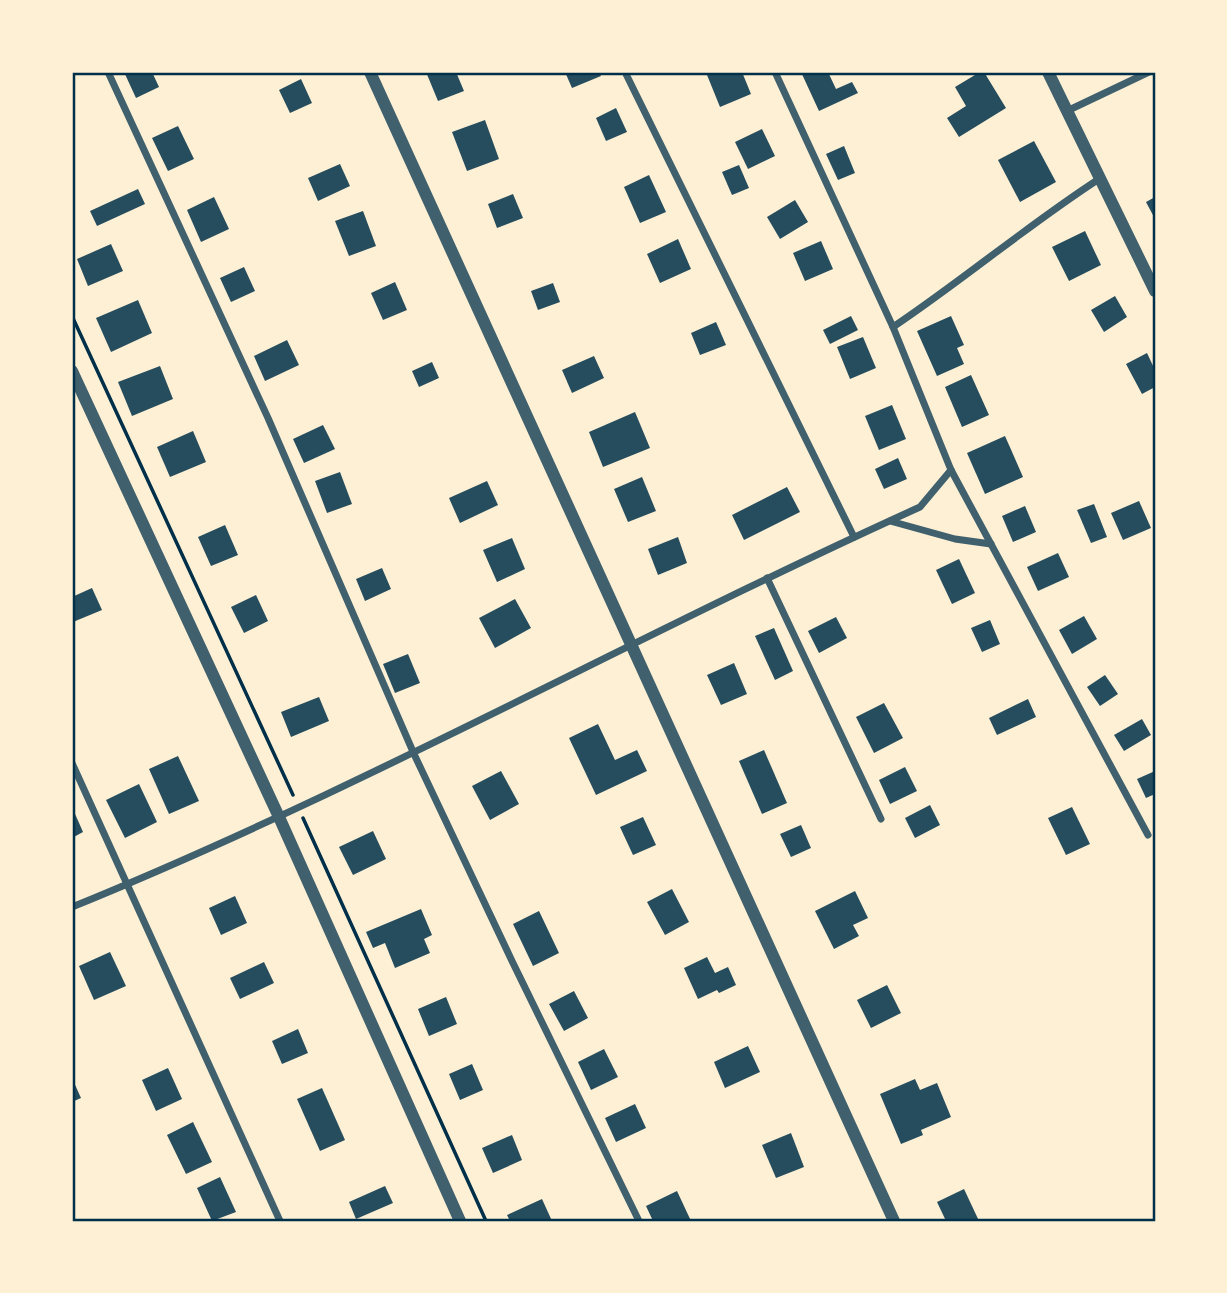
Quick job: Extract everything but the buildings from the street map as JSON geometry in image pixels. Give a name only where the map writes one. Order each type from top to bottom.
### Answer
[{"type":"street","points":[[108,72],[268,418],[414,754],[639,1221]]},
{"type":"street","points":[[370,72],[894,1221]]},
{"type":"street","points":[[625,72],[854,537]]},
{"type":"street","points":[[775,72],[893,327],[951,470],[1148,835]]},
{"type":"street","points":[[1048,72],[1069,110],[1099,179],[1155,291]]},
{"type":"street","points":[[1069,110],[1149,72]]},
{"type":"street","points":[[893,327],[945,292],[1051,210],[1099,179]]},
{"type":"street","points":[[72,371],[279,817],[460,1221]]},
{"type":"street","points":[[72,906],[299,809],[631,644],[920,507],[951,470]]},
{"type":"street","points":[[889,521],[954,539],[991,544]]},
{"type":"street","points":[[767,578],[881,820]]},
{"type":"street","points":[[72,764],[281,1221]]},
{"type":"path","points":[[72,316],[486,1221]]}]
